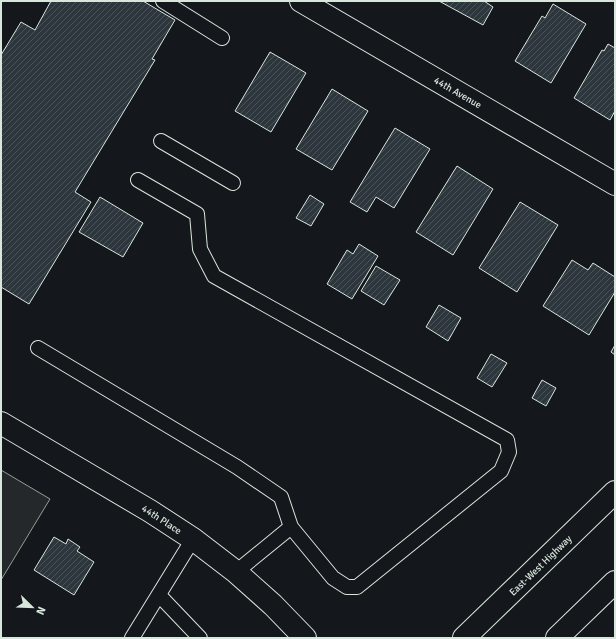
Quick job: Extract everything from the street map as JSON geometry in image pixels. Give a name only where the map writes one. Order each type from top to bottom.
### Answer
[{"type":"street","name":"44th Avenue","points":[[301,1],[615,184]]},
{"type":"street","name":"44th Place","points":[[1,424],[150,510],[193,539],[236,572],[273,605],[305,638]]},
{"type":"street","name":"East-West Highway","points":[[464,638],[615,492]]},
{"type":"street","points":[[557,638],[615,582]]},
{"type":"lane","points":[[163,1],[222,38]]},
{"type":"lane","points":[[161,141],[233,183]]},
{"type":"lane","points":[[38,348],[237,467],[281,497],[290,527],[333,578],[347,587],[357,587],[501,471],[509,452],[507,440],[214,276],[200,249],[197,214],[138,180]]},
{"type":"lane","points":[[236,572],[290,527]]},
{"type":"lane","points":[[132,638],[193,539]]},
{"type":"lane","points":[[159,595],[200,638]]},
{"type":"shaded area","points":[[1,470],[50,499],[1,580]]},
{"type":"building","points":[[51,1],[143,1],[175,20],[152,59],[155,60],[75,192],[91,202],[29,304],[1,287],[1,55],[21,22],[35,30]]},
{"type":"building","points":[[439,1],[484,1],[493,7],[483,25]]},
{"type":"building","points":[[553,4],[586,24],[551,83],[515,61],[542,16],[545,18]]},
{"type":"building","points":[[608,44],[615,48],[615,111],[610,120],[574,98],[602,50],[604,51]]},
{"type":"building","points":[[270,52],[306,73],[271,132],[235,111]]},
{"type":"building","points":[[332,89],[368,111],[332,170],[296,149]]},
{"type":"building","points":[[395,128],[430,149],[394,208],[376,197],[367,212],[350,202]]},
{"type":"building","points":[[457,166],[493,189],[453,255],[416,232]]},
{"type":"building","points":[[310,195],[324,204],[311,226],[296,218]]},
{"type":"building","points":[[100,197],[143,223],[123,257],[79,232]]},
{"type":"building","points":[[520,202],[558,225],[517,292],[479,268]]},
{"type":"building","points":[[359,244],[378,256],[352,299],[327,284],[347,250],[353,254]]},
{"type":"building","points":[[572,260],[588,270],[593,263],[615,277],[615,292],[589,335],[543,306]]},
{"type":"building","points":[[376,266],[400,280],[384,305],[361,291]]},
{"type":"building","points":[[439,305],[461,318],[448,341],[426,327]]},
{"type":"building","points":[[615,345],[615,355],[611,352]]},
{"type":"building","points":[[491,354],[507,363],[492,387],[477,378]]},
{"type":"building","points":[[542,380],[556,388],[546,406],[532,398]]},
{"type":"building","points":[[54,537],[66,544],[68,539],[80,547],[77,551],[94,562],[74,595],[34,570]]}]
